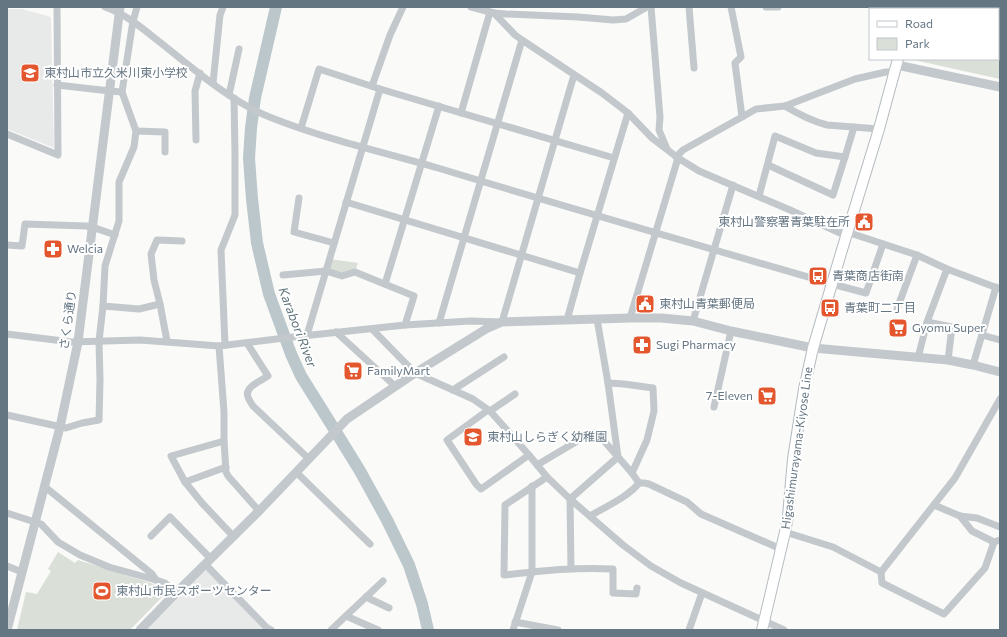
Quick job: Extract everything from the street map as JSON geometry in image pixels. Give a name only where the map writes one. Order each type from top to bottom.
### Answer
[{"type":"main road","name":"Higashimurayama-Kiyose Line","points":[[763,626],[788,516],[793,459],[804,389],[813,348],[879,129],[896,66]]},
{"type":"street","points":[[7,134],[58,155],[57,7]]},
{"type":"street","points":[[105,7],[113,10],[120,10],[231,97],[270,117],[363,147],[714,250],[832,284],[866,292],[883,244]]},
{"type":"street","points":[[7,415],[66,428],[98,420],[100,380],[99,341],[105,266],[119,221],[120,182],[134,146],[136,131],[122,92],[133,21],[137,7]]},
{"type":"street","points":[[213,83],[220,15],[223,7]]},
{"type":"street","points":[[372,86],[390,35],[403,7]]},
{"type":"street","points":[[471,7],[492,12],[613,20],[626,19],[647,7]]},
{"type":"street","points":[[650,7],[660,117],[659,130],[667,150]]},
{"type":"street","points":[[689,7],[694,68]]},
{"type":"street","points":[[731,7],[741,57],[736,63],[742,117]]},
{"type":"street","points":[[766,7],[778,7]]},
{"type":"street","name":"さくら通り","points":[[7,630],[60,427],[78,342],[120,10]]},
{"type":"street","points":[[492,12],[515,35],[602,93],[628,113],[652,138],[667,150],[699,171],[840,233],[847,232],[917,255],[947,269],[998,288],[973,365]]},
{"type":"street","points":[[461,112],[492,12]]},
{"type":"street","points":[[439,323],[522,40]]},
{"type":"street","points":[[239,48],[231,97],[235,153],[234,215],[221,250],[224,441],[228,476],[259,511]]},
{"type":"street","points":[[630,318],[677,157],[683,150],[756,109],[785,106],[855,80],[886,72],[896,66],[1000,87]]},
{"type":"street","points":[[301,128],[319,69],[380,89],[614,158]]},
{"type":"street","points":[[196,140],[195,91],[200,73]]},
{"type":"street","points":[[502,322],[574,75]]},
{"type":"street","points":[[57,85],[122,92]]},
{"type":"street","points":[[307,335],[380,89]]},
{"type":"street","points":[[385,284],[439,106]]},
{"type":"street","points":[[785,106],[819,123],[827,125],[879,129]]},
{"type":"street","points":[[567,320],[628,113]]},
{"type":"street","points":[[768,165],[833,195],[854,127]]},
{"type":"street","points":[[136,131],[164,132],[165,152]]},
{"type":"street","points":[[758,196],[776,136],[816,153],[845,157]]},
{"type":"street","points":[[693,321],[733,185]]},
{"type":"street","points":[[299,198],[294,232],[334,243]]},
{"type":"street","points":[[346,202],[580,274]]},
{"type":"street","points":[[7,246],[22,246],[25,224],[86,226],[115,235]]},
{"type":"street","points":[[166,341],[160,304],[154,280],[151,254],[157,240],[182,241]]},
{"type":"street","points":[[897,309],[917,255]]},
{"type":"street","points":[[918,358],[927,322],[947,269]]},
{"type":"street","points":[[283,275],[326,271],[342,276],[355,272],[385,284],[414,296],[405,325]]},
{"type":"street","points":[[103,306],[139,309],[160,304]]},
{"type":"street","points":[[7,334],[71,342],[140,340],[222,346],[307,335],[405,325],[470,321],[502,322],[661,318],[693,321],[731,331],[813,348],[948,360],[1000,372]]},
{"type":"street","points":[[597,319],[608,383],[618,457]]},
{"type":"street","points":[[140,630],[259,511],[346,421],[415,373],[486,329],[502,322]]},
{"type":"street","points":[[927,322],[952,327],[948,360]]},
{"type":"street","points":[[372,329],[415,373],[473,399],[489,411],[547,477],[623,545],[652,566],[676,580],[763,626],[784,630]]},
{"type":"street","points":[[714,407],[731,331]]},
{"type":"street","points":[[336,332],[395,386]]},
{"type":"street","points":[[982,335],[1000,340]]},
{"type":"street","points":[[247,343],[268,376],[249,388],[247,391],[253,406],[309,459]]},
{"type":"street","points":[[453,390],[504,357]]},
{"type":"street","points":[[608,383],[653,388],[654,411],[647,440],[632,473]]},
{"type":"street","points":[[515,394],[447,440],[476,484],[481,489],[529,455]]},
{"type":"street","points":[[960,516],[972,531],[997,541],[985,568],[944,614],[882,583],[881,572],[955,478],[1000,399]]},
{"type":"street","points":[[537,465],[584,437],[595,433],[598,434],[639,483],[649,484],[687,502],[701,514],[781,549]]},
{"type":"street","points":[[224,441],[171,456],[185,482],[202,503],[233,536]]},
{"type":"street","points":[[570,499],[618,457]]},
{"type":"street","points":[[185,482],[226,467]]},
{"type":"street","points":[[296,472],[370,544]]},
{"type":"street","points":[[547,477],[505,504],[504,575],[572,568],[613,569],[613,596],[636,594],[637,588]]},
{"type":"street","points":[[590,516],[629,494],[639,483]]},
{"type":"street","points":[[44,486],[152,574],[156,580]]},
{"type":"street","points":[[513,630],[532,572],[532,486]]},
{"type":"street","points":[[570,499],[572,568]]},
{"type":"street","points":[[934,505],[960,516],[977,518],[1000,527]]},
{"type":"street","points":[[7,513],[44,526],[58,542],[80,555],[109,567],[165,583],[176,593]]},
{"type":"street","points":[[150,536],[170,517],[267,628],[271,630]]},
{"type":"street","points":[[785,532],[833,547],[881,572]]},
{"type":"street","points":[[7,566],[22,572]]},
{"type":"street","points":[[331,630],[383,581]]},
{"type":"street","points":[[689,630],[702,593]]},
{"type":"street","points":[[366,597],[389,608]]},
{"type":"street","points":[[346,616],[378,630]]},
{"type":"street","points":[[515,622],[558,630]]},
{"type":"shaded area","name":"東村山市立久米川東小学校","points":[[7,9],[22,9],[51,17],[54,148],[7,129]]},
{"type":"shaded area","points":[[206,570],[266,630],[145,630]]},
{"type":"green space","points":[[999,42],[1000,79],[914,60],[999,60]]},
{"type":"green space","points":[[329,259],[358,263],[355,272],[342,276],[326,271]]},
{"type":"green space","name":"東村山市民スポーツセンター","points":[[58,552],[75,563],[78,560],[154,584],[165,590],[165,594],[130,630],[17,630],[26,592],[37,594],[51,571],[48,569]]},
{"type":"waterway","name":"Karabori River","points":[[276,7],[255,98],[249,158],[257,243],[269,294],[291,354],[301,376],[360,471],[387,520],[409,565],[422,604],[428,630]]},
{"type":"place","name":"東村山市立久米川東小学校","points":[[30,73]]},
{"type":"place","name":"東村山警察署青葉駐在所","points":[[864,222]]},
{"type":"place","name":"Welcia","points":[[53,249]]},
{"type":"place","name":"青葉商店街南","points":[[818,276]]},
{"type":"place","name":"東村山青葉郵便局","points":[[645,304]]},
{"type":"place","name":"青葉町二丁目","points":[[830,308]]},
{"type":"place","name":"Gyomu Super","points":[[898,328]]},
{"type":"place","name":"Sugi Pharmacy","points":[[642,345]]},
{"type":"place","name":"FamilyMart","points":[[353,371]]},
{"type":"place","name":"7-Eleven","points":[[767,396]]},
{"type":"place","name":"東村山しらぎく幼稚園","points":[[473,437]]},
{"type":"place","name":"東村山市民スポーツセンター","points":[[102,591]]}]
